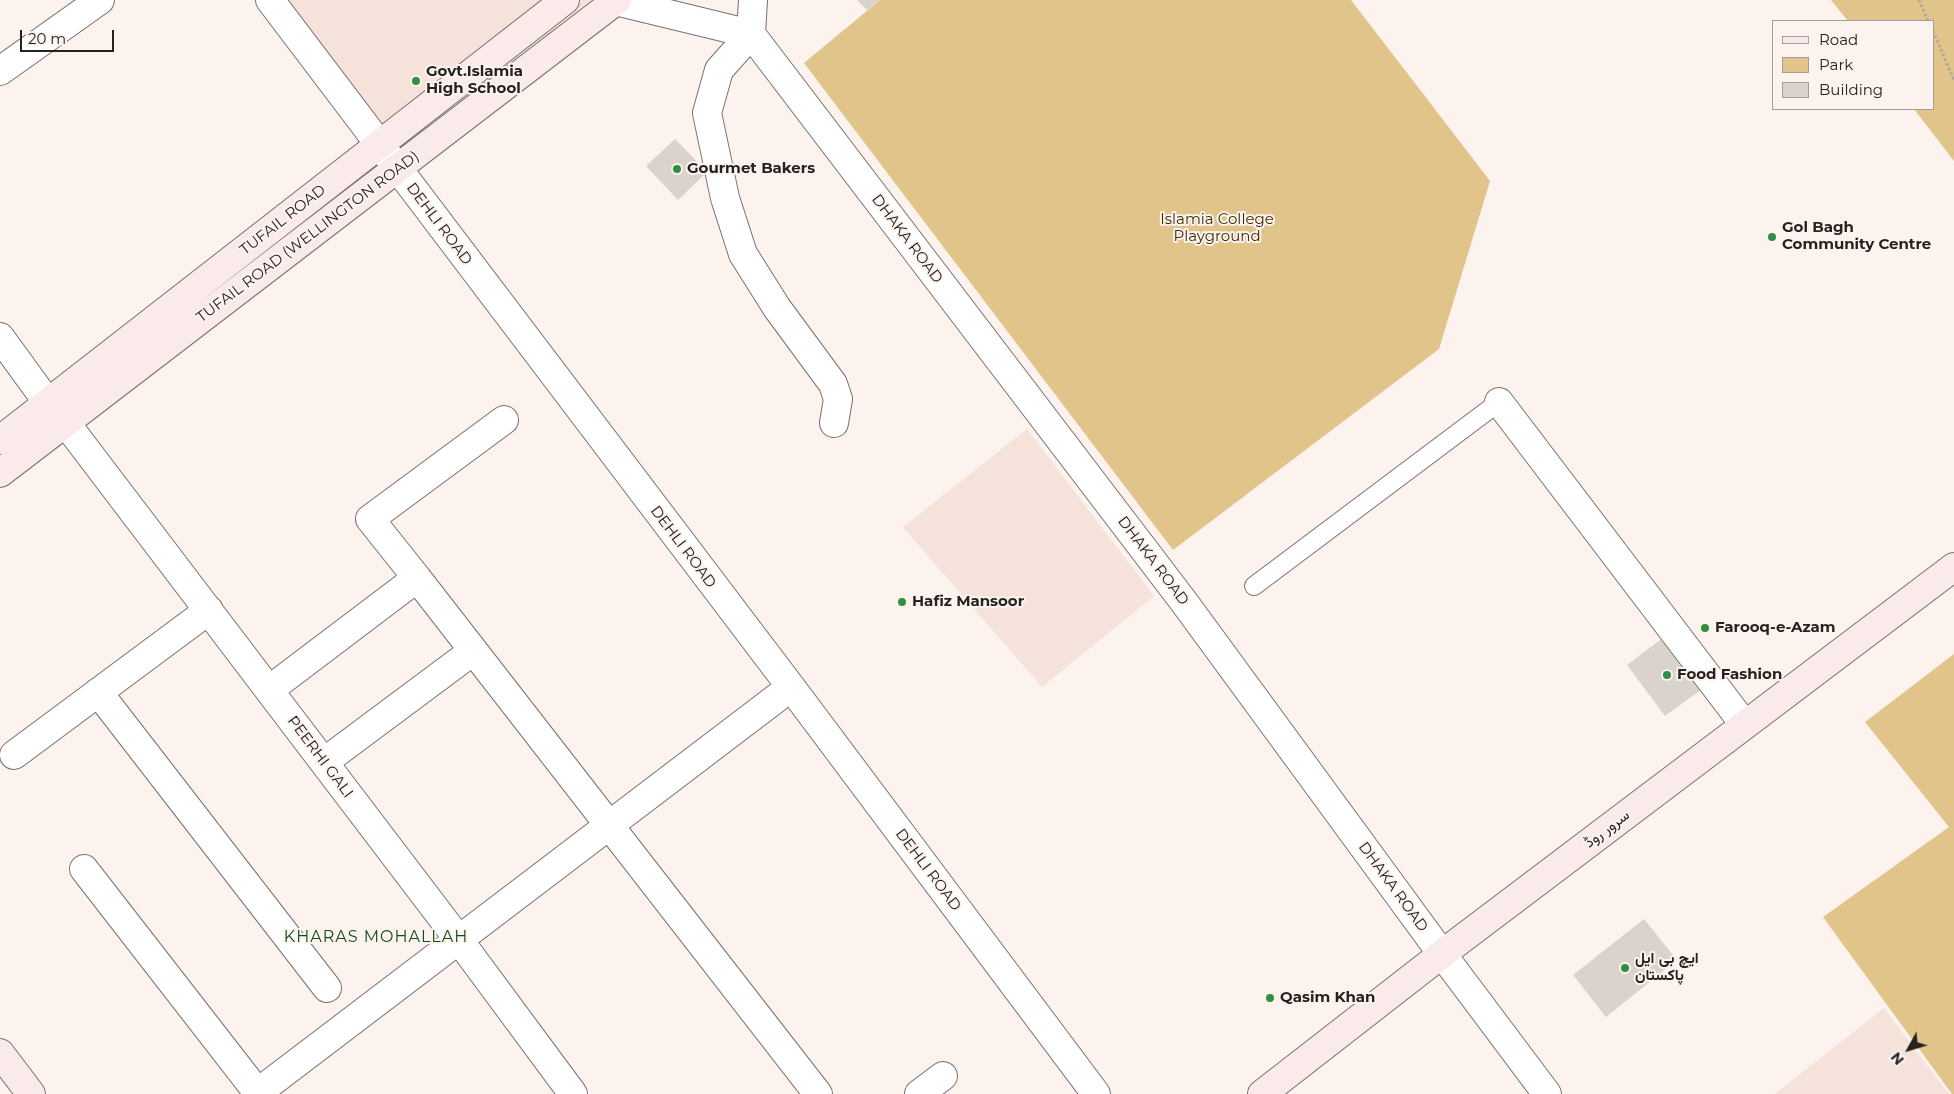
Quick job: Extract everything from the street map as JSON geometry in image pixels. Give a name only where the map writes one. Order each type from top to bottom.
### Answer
[{"type":"main road","name":"TUFAIL ROAD","points":[[0,440],[57,413],[380,144],[565,0]]},
{"type":"main road","name":"TUFAIL ROAD (WELLINGTON ROAD)","points":[[0,473],[57,413],[398,169],[616,0]]},
{"type":"main road","name":"سرور روڈ","points":[[1262,1094],[1442,954],[1954,566]]},
{"type":"main road","points":[[0,1053],[31,1094]]},
{"type":"street","points":[[0,71],[100,0]]},
{"type":"street","name":"DEHLI ROAD","points":[[270,0],[1096,1094]]},
{"type":"street","points":[[616,0],[751,34]]},
{"type":"street","points":[[753,0],[751,34],[719,70],[706,113],[725,198],[743,254],[777,308],[833,384],[838,400],[834,423]]},
{"type":"street","name":"DHAKA ROAD","points":[[751,34],[1184,602],[1442,954],[1548,1094]]},
{"type":"street","name":"PEERHI GALI","points":[[0,337],[459,940],[573,1094]]},
{"type":"street","points":[[1499,402],[1744,724]]},
{"type":"street","points":[[504,420],[370,518],[818,1094]]},
{"type":"street","points":[[269,690],[417,578]]},
{"type":"street","points":[[14,755],[209,610]]},
{"type":"street","points":[[324,762],[473,651]]},
{"type":"street","points":[[84,869],[266,1091],[459,940],[790,687]]},
{"type":"street","points":[[98,692],[327,988]]},
{"type":"street","points":[[919,1094],[943,1076]]},
{"type":"lane","points":[[1254,586],[1499,402]]},
{"type":"path","points":[[1919,0],[1928,20]]},
{"type":"path","points":[[1934,34],[1954,80]]},
{"type":"shaded area","name":"Govt.Islamia High School","points":[[266,0],[618,0],[389,163]]},
{"type":"shaded area","points":[[1027,429],[1154,596],[1042,687],[903,527]]},
{"type":"shaded area","points":[[1884,1008],[1949,1094],[1775,1094]]},
{"type":"green space","name":"Islamia College Playground","points":[[880,0],[1351,0],[1490,181],[1439,349],[1173,550],[804,63]]},
{"type":"green space","points":[[1831,0],[1954,0],[1954,161],[1915,110],[1934,110],[1934,20],[1847,20]]},
{"type":"green space","points":[[1954,654],[1954,1094],[1952,1094],[1823,917],[1949,827],[1865,722]]},
{"type":"building","points":[[857,0],[880,0],[867,10]]},
{"type":"building","name":"Gourmet Bakers","points":[[675,139],[707,172],[678,200],[646,166]]},
{"type":"building","name":"Food Fashion","points":[[1668,634],[1706,686],[1665,716],[1627,665]]},
{"type":"building","name":"ایچ بی ایل پاکستان","points":[[1644,919],[1677,960],[1606,1017],[1573,975]]},
{"type":"place","name":"Govt.Islamia High School","points":[[416,81]]},
{"type":"place","name":"Gourmet Bakers","points":[[677,169]]},
{"type":"place","name":"Gol Bagh Community Centre","points":[[1772,237]]},
{"type":"place","name":"Hafiz Mansoor","points":[[902,602]]},
{"type":"place","name":"Farooq-e-Azam","points":[[1705,628]]},
{"type":"place","name":"Food Fashion","points":[[1667,675]]},
{"type":"place","name":"ایچ بی ایل پاکستان","points":[[1625,968]]},
{"type":"place","name":"Qasim Khan","points":[[1270,998]]},
{"type":"district","name":"KHARAS MOHALLAH","points":[[376,937]]}]
